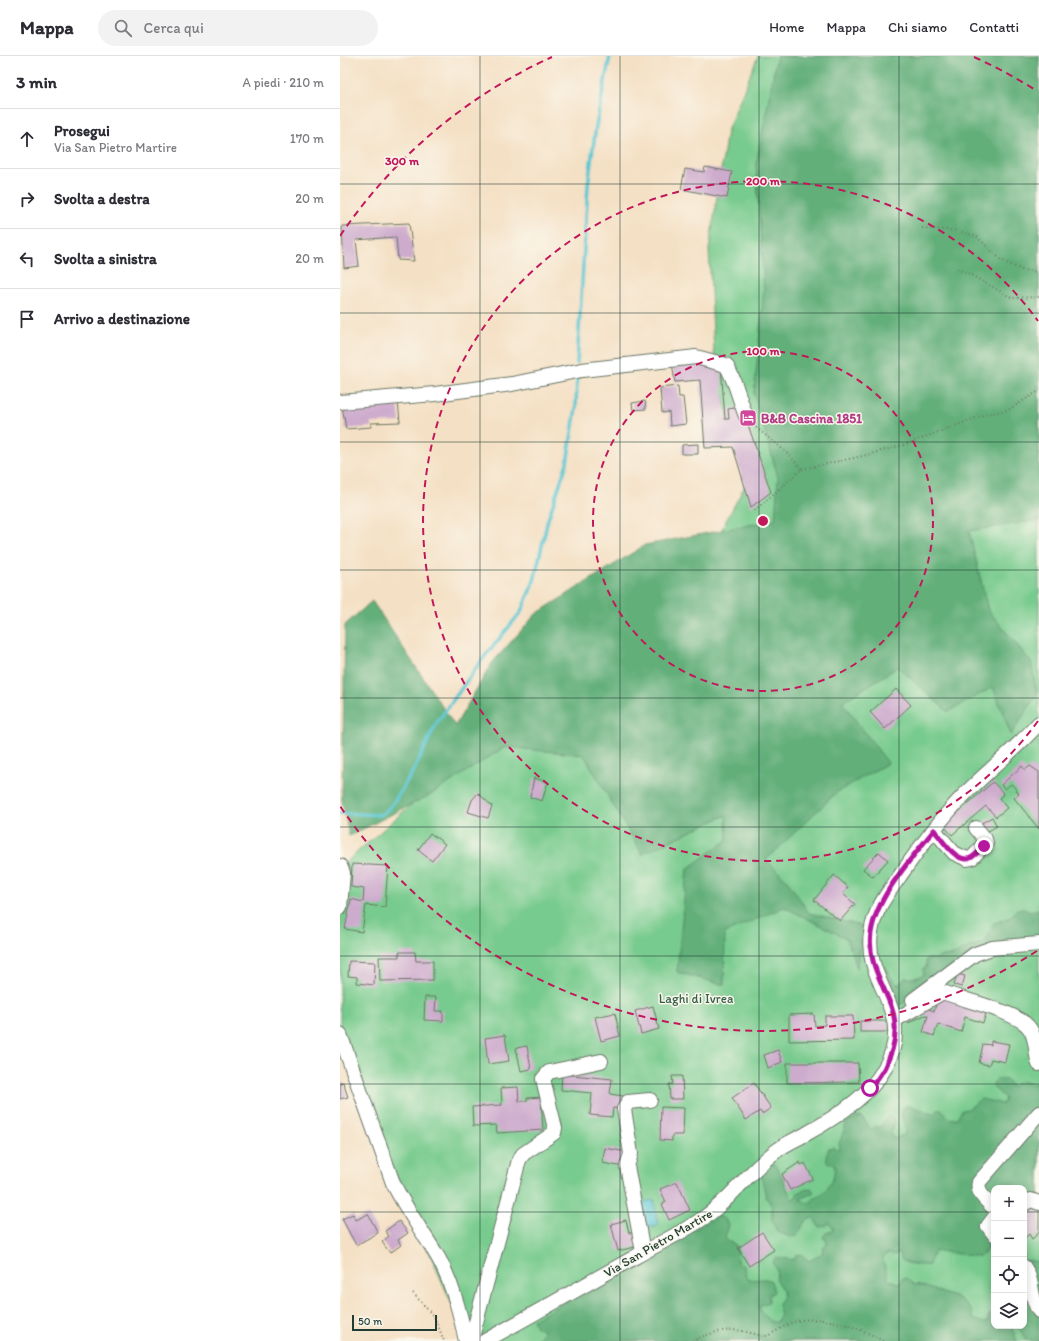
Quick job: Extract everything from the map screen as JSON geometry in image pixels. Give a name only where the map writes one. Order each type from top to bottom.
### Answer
[{"type":"street","points":[[340,402],[435,394],[512,384],[582,370],[696,357],[726,365],[734,377],[746,416]]},
{"type":"street","name":"Via San Pietro Martire","points":[[485,1341],[643,1252],[652,1249],[703,1218],[728,1198],[744,1179],[776,1150],[820,1125],[870,1088],[883,1071],[895,1038],[894,1017],[871,957],[870,934],[873,924],[889,891],[934,830],[961,798],[1018,746],[1039,723]]},
{"type":"street","points":[[934,830],[954,853],[967,860],[972,858],[986,843],[985,839],[976,828]]},
{"type":"street","points":[[340,866],[343,873],[340,907]]},
{"type":"street","points":[[894,1017],[975,954],[985,950],[1039,944]]},
{"type":"street","points":[[894,1017],[942,992],[1011,1015],[1026,1024],[1034,1037],[1039,1064]]},
{"type":"street","points":[[340,1034],[393,1182],[402,1202],[439,1260],[454,1293],[466,1341]]},
{"type":"street","points":[[470,1341],[519,1160],[523,1154],[554,1133],[555,1128],[544,1079],[545,1075],[549,1072],[601,1060]]},
{"type":"street","points":[[643,1252],[627,1166],[631,1154],[624,1109],[628,1102],[650,1100]]},
{"type":"street","points":[[991,1205],[977,1187],[979,1182],[1039,1113]]},
{"type":"street","points":[[1027,1202],[1031,1200],[1039,1203]]},
{"type":"street","points":[[1027,1271],[1029,1274],[1032,1298],[1039,1311]]},
{"type":"path","points":[[922,228],[976,236],[1001,260],[1022,270],[1039,272]]},
{"type":"path","points":[[957,269],[968,272],[1012,298],[1039,297]]},
{"type":"path","points":[[754,511],[802,469],[864,456],[906,444],[987,414],[1008,410],[1039,391]]},
{"type":"path","points":[[746,416],[750,422],[786,452],[802,469]]},
{"type":"path","points":[[413,1293],[435,1318],[444,1341]]},
{"type":"path","points":[[692,1341],[714,1332],[726,1330],[740,1330],[767,1336],[784,1326],[798,1321],[814,1320],[852,1326],[883,1341]]},
{"type":"green space","name":"Laghi di Ivrea","points":[[758,56],[1039,56],[1039,1341],[482,1341],[455,1311],[340,1049],[340,896],[345,863],[720,532],[749,478],[729,424],[714,353],[709,250],[727,131]]},
{"type":"green space","points":[[777,56],[1039,56],[1039,520],[969,531],[988,610],[1031,662],[1037,694],[1011,735],[993,687],[948,712],[898,667],[842,702],[888,763],[837,792],[766,860],[787,880],[809,913],[862,926],[857,968],[846,938],[784,907],[725,933],[724,985],[677,972],[687,869],[727,840],[726,815],[642,854],[584,755],[505,747],[430,795],[349,836],[342,800],[345,625],[372,601],[455,726],[492,663],[536,614],[645,545],[775,520],[778,477],[754,394],[764,290],[756,165]]},
{"type":"green space","points":[[1023,908],[1029,912],[1039,909],[1039,941],[974,951],[902,1004],[898,1005],[895,997],[890,994],[882,967],[884,965],[893,981],[899,985],[905,978],[915,978],[924,975],[923,969],[926,968],[926,959],[936,959],[942,956],[955,955],[960,951],[982,943],[986,940],[994,923],[1011,917],[1017,909]]},
{"type":"green space","points":[[997,1079],[1007,1080],[1012,1087],[1021,1081],[1030,1084],[1039,1083],[1039,1206],[1027,1198],[1027,1185],[991,1185],[991,1215],[984,1223],[980,1221],[977,1225],[991,1236],[987,1250],[979,1257],[939,1251],[934,1252],[929,1265],[905,1262],[902,1260],[899,1253],[894,1255],[888,1253],[883,1257],[883,1260],[887,1273],[887,1279],[900,1284],[903,1278],[906,1278],[914,1285],[917,1284],[960,1299],[970,1308],[974,1319],[984,1323],[987,1322],[989,1315],[991,1315],[991,1329],[1012,1329],[1017,1341],[534,1341],[542,1335],[543,1330],[536,1327],[533,1320],[718,1216],[725,1219],[728,1225],[725,1237],[727,1241],[736,1245],[737,1262],[744,1267],[746,1276],[749,1280],[766,1279],[771,1281],[774,1292],[769,1295],[769,1302],[760,1305],[760,1310],[770,1321],[776,1323],[781,1314],[778,1305],[783,1296],[783,1291],[776,1280],[777,1269],[772,1263],[776,1257],[794,1260],[796,1255],[801,1254],[809,1261],[822,1254],[823,1247],[828,1243],[823,1237],[826,1233],[833,1231],[833,1227],[829,1223],[826,1226],[819,1227],[814,1218],[810,1218],[805,1221],[798,1234],[795,1236],[791,1237],[777,1232],[772,1220],[772,1206],[766,1197],[761,1175],[762,1171],[773,1163],[781,1174],[793,1200],[799,1192],[811,1188],[814,1192],[800,1199],[807,1203],[811,1202],[826,1190],[833,1179],[835,1165],[827,1162],[826,1157],[829,1148],[834,1147],[837,1150],[840,1148],[839,1144],[847,1122],[859,1117],[863,1118],[871,1130],[875,1126],[879,1128],[888,1117],[895,1120],[891,1134],[894,1139],[904,1135],[906,1130],[901,1115],[905,1106],[934,1114],[937,1110],[942,1110],[951,1119],[957,1118],[962,1110],[968,1109],[981,1099],[1003,1104],[1005,1098],[993,1087],[994,1082]]},
{"type":"green space","points":[[1027,1261],[1039,1262],[1039,1307],[1027,1265]]},
{"type":"green space","points":[[1027,1280],[1039,1315],[1039,1341],[1027,1341],[1020,1329],[1027,1329]]},
{"type":"water","points":[[654,1200],[658,1226],[646,1228],[642,1202]]},
{"type":"building","points":[[705,167],[732,172],[727,198],[681,189],[685,169],[704,172]]},
{"type":"building","points":[[409,223],[414,261],[398,260],[396,237],[356,240],[359,266],[344,268],[342,226]]},
{"type":"building","points":[[672,363],[721,366],[725,419],[729,419],[728,409],[742,407],[771,492],[751,507],[733,447],[705,448],[700,380],[675,382]]},
{"type":"building","points":[[678,386],[679,397],[683,397],[686,424],[670,426],[669,412],[662,413],[660,388]]},
{"type":"building","points":[[398,401],[400,422],[371,423],[371,427],[346,429],[342,406]]},
{"type":"building","points":[[645,401],[646,409],[633,410],[632,403]]},
{"type":"building","points":[[698,444],[698,454],[682,454],[682,445]]},
{"type":"building","points":[[896,689],[911,705],[885,729],[870,712]]},
{"type":"building","points":[[1022,766],[1025,770],[1030,766],[1039,772],[1039,829],[1014,798],[1019,794],[1015,788],[1011,784],[1005,789],[1001,785]]},
{"type":"building","points":[[534,778],[548,782],[542,801],[530,797]]},
{"type":"building","points":[[993,782],[1004,794],[999,798],[1007,808],[996,817],[986,806],[952,835],[943,825]]},
{"type":"building","points":[[478,793],[492,806],[488,818],[468,812],[472,800]]},
{"type":"building","points":[[992,817],[997,826],[985,833],[980,824]]},
{"type":"building","points":[[430,833],[445,844],[432,861],[418,850]]},
{"type":"building","points":[[879,852],[888,860],[873,877],[863,869]]},
{"type":"building","points":[[352,864],[388,866],[385,907],[366,905],[362,932],[345,929],[351,899],[363,902],[364,889],[351,887]]},
{"type":"building","points":[[834,875],[848,887],[843,894],[855,904],[840,921],[814,900]]},
{"type":"building","points":[[399,952],[415,952],[416,961],[433,961],[433,980],[380,981],[379,957],[399,957]]},
{"type":"building","points":[[349,961],[375,962],[374,985],[357,983],[357,977],[348,976]]},
{"type":"building","points":[[957,974],[965,976],[962,987],[954,985]]},
{"type":"building","points":[[939,995],[987,1011],[983,1023],[965,1017],[961,1032],[938,1024],[934,1036],[923,1032],[928,1016],[925,1015],[908,1023],[906,1017],[924,1007],[934,1011]]},
{"type":"building","points":[[425,997],[436,997],[435,1011],[443,1011],[443,1021],[424,1020]]},
{"type":"building","points":[[653,1006],[659,1029],[641,1034],[635,1011]]},
{"type":"building","points":[[615,1013],[620,1036],[601,1041],[595,1017]]},
{"type":"building","points":[[814,1014],[815,1026],[825,1025],[825,1016],[853,1016],[854,1040],[789,1041],[789,1015]]},
{"type":"building","points":[[860,1021],[888,1021],[888,1032],[860,1032]]},
{"type":"building","points":[[505,1035],[509,1061],[488,1064],[485,1038]]},
{"type":"building","points":[[991,1041],[1009,1044],[1005,1062],[991,1059],[989,1065],[979,1063],[983,1044],[991,1045]]},
{"type":"building","points":[[527,1046],[531,1069],[521,1071],[516,1048]]},
{"type":"building","points":[[778,1050],[782,1062],[768,1068],[764,1055]]},
{"type":"building","points":[[787,1063],[858,1063],[859,1082],[787,1083]]},
{"type":"building","points":[[562,1074],[612,1079],[610,1094],[623,1096],[622,1109],[613,1108],[612,1117],[590,1115],[592,1093],[561,1090]]},
{"type":"building","points":[[672,1076],[682,1076],[683,1099],[670,1099],[669,1084],[673,1084]]},
{"type":"building","points":[[343,1082],[348,1097],[340,1099],[340,1083]]},
{"type":"building","points":[[754,1083],[771,1108],[762,1114],[760,1111],[746,1120],[732,1098]]},
{"type":"building","points":[[518,1087],[519,1101],[527,1101],[527,1098],[541,1097],[543,1130],[497,1133],[496,1125],[473,1126],[472,1107],[502,1105],[501,1088]]},
{"type":"building","points":[[661,1107],[684,1108],[683,1135],[672,1135],[672,1141],[660,1140]]},
{"type":"building","points":[[605,1148],[627,1152],[624,1167],[602,1163]]},
{"type":"building","points":[[800,1162],[801,1165],[805,1163],[813,1179],[790,1190],[782,1174]]},
{"type":"building","points":[[677,1182],[690,1210],[669,1220],[662,1204],[666,1202],[660,1189]]},
{"type":"building","points":[[1034,1205],[1039,1210],[1039,1233],[1032,1239],[1029,1234],[1027,1236],[1027,1211]]},
{"type":"building","points":[[353,1214],[356,1220],[368,1214],[378,1233],[356,1245],[342,1219]]},
{"type":"building","points":[[626,1220],[629,1233],[635,1232],[639,1246],[618,1251],[611,1224]]},
{"type":"building","points":[[399,1221],[408,1233],[398,1240],[401,1245],[390,1253],[382,1242],[389,1236],[385,1231]]},
{"type":"building","points":[[762,1232],[774,1250],[749,1266],[738,1248]]},
{"type":"waterway","points":[[577,363],[588,185],[596,126],[610,56]]},
{"type":"waterway","points":[[340,813],[381,815],[392,805],[415,768],[436,724],[481,661],[521,612],[534,581],[548,519],[567,463],[576,408],[577,375]]},
{"type":"place","name":"B&B Cascina 1851","points":[[748,418]]},
{"type":"route","points":[[870,1088],[886,1066],[893,1047],[896,1030],[892,1007],[882,987],[871,957],[870,934],[878,912],[889,891],[934,830],[960,858],[967,860],[972,858],[984,846]]}]
